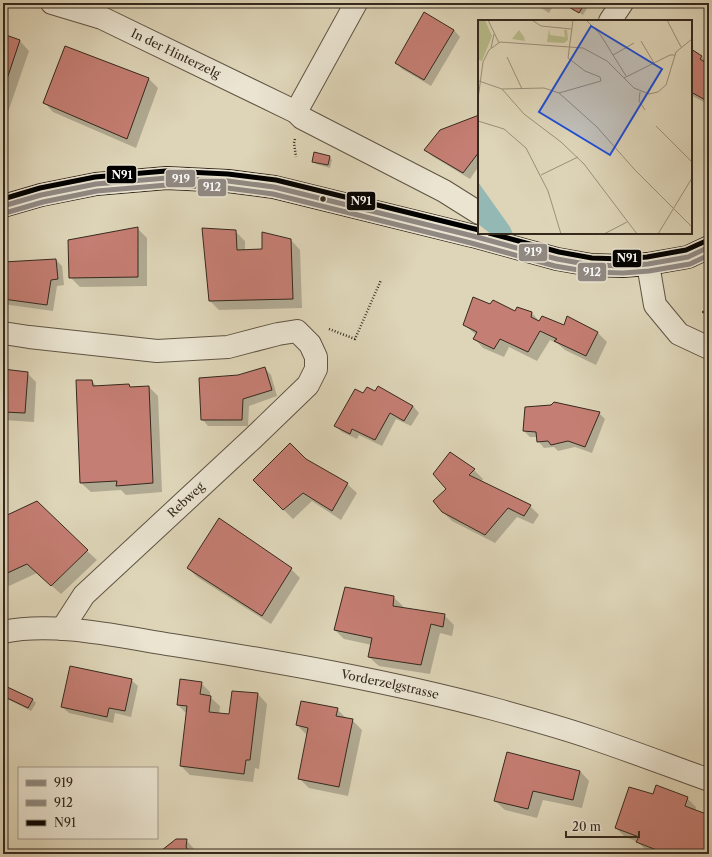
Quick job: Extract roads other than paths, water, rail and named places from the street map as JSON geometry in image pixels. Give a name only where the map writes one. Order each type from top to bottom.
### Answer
[{"type":"main road","points":[[3,206],[41,195],[96,184],[167,178],[274,187],[476,227]]},
{"type":"main road","points":[[494,234],[557,259],[591,265],[623,266],[648,264],[688,257],[709,247]]},
{"type":"street","name":"In der Hinterzelg","points":[[52,3],[102,18],[299,115],[444,191],[478,212]]},
{"type":"street","points":[[299,115],[356,3]]},
{"type":"street","points":[[611,20],[622,3]]},
{"type":"street","points":[[648,264],[655,305],[680,334],[709,348]]},
{"type":"street","name":"Rebweg","points":[[3,333],[157,352],[228,347],[278,334],[297,331],[310,344],[316,357],[316,369],[308,385],[84,595],[62,629]]},
{"type":"street","points":[[3,632],[36,629],[62,629]]},
{"type":"street","name":"Vorderzelgstrasse","points":[[62,629],[266,659],[398,686],[494,709],[591,738],[709,780]]}]
